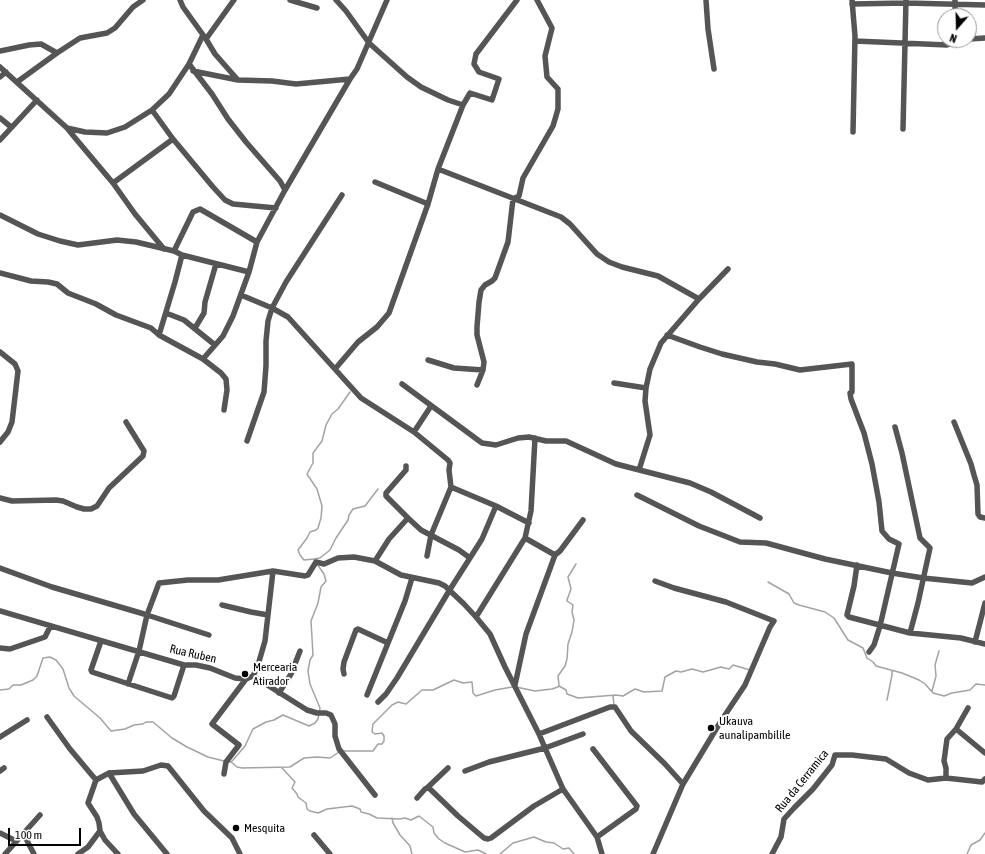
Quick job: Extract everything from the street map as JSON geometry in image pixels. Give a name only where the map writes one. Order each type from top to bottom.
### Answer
[{"type":"street","points":[[17,82],[56,53],[80,38],[107,33],[115,28],[133,7],[143,0]]},
{"type":"street","points":[[180,0],[215,54],[238,80]]},
{"type":"street","points":[[67,128],[85,132],[107,133],[125,127],[152,110],[169,94],[205,37],[234,0]]},
{"type":"street","points":[[290,0],[317,8]]},
{"type":"street","points":[[336,0],[346,11],[369,43],[407,77],[421,87],[448,100],[464,105]]},
{"type":"street","points":[[203,359],[223,336],[241,295],[249,272],[256,242],[357,69],[387,0]]},
{"type":"street","points":[[335,369],[358,342],[377,327],[389,313],[428,204],[438,169],[464,105],[470,93],[492,100],[499,79],[479,72],[474,64],[476,54],[517,0]]},
{"type":"street","points":[[513,198],[519,196],[523,178],[553,126],[558,109],[558,89],[547,77],[545,56],[552,28],[537,0]]},
{"type":"street","points":[[706,0],[708,29],[714,69]]},
{"type":"street","points":[[903,129],[906,1]]},
{"type":"street","points":[[853,132],[855,41],[852,2],[955,2],[985,5]]},
{"type":"street","points":[[855,41],[937,45]]},
{"type":"street","points":[[0,51],[41,44],[56,53]]},
{"type":"street","points":[[189,64],[212,94],[228,119],[280,181],[285,190]]},
{"type":"street","points":[[0,67],[67,128],[113,183],[135,214],[165,249]]},
{"type":"street","points":[[193,71],[238,80],[272,81],[296,84],[350,80]]},
{"type":"street","points":[[0,77],[6,72]]},
{"type":"street","points":[[0,140],[37,100]]},
{"type":"street","points":[[152,110],[173,139],[213,188],[225,200],[233,204],[276,208]]},
{"type":"street","points":[[0,118],[11,127]]},
{"type":"street","points":[[113,183],[173,139]]},
{"type":"street","points":[[438,169],[560,217],[574,227],[597,254],[609,262],[622,267],[658,276],[699,299]]},
{"type":"street","points":[[375,182],[428,204]]},
{"type":"street","points":[[247,442],[264,392],[267,328],[272,308],[286,282],[342,195]]},
{"type":"street","points":[[477,386],[483,370],[484,362],[477,326],[478,302],[483,287],[495,278],[508,242],[513,198]]},
{"type":"street","points":[[174,251],[193,212],[200,209],[256,242]]},
{"type":"street","points":[[0,215],[38,234],[60,241],[78,245],[117,240],[136,242],[249,272]]},
{"type":"street","points":[[159,335],[182,254]]},
{"type":"street","points":[[195,328],[204,312],[205,302],[216,264]]},
{"type":"street","points":[[639,470],[650,435],[645,401],[646,388],[650,369],[661,343],[699,299],[728,269]]},
{"type":"street","points":[[0,273],[31,281],[57,284],[68,293],[96,304],[116,315],[151,328],[159,335],[203,359],[221,373],[226,379],[227,390],[224,410]]},
{"type":"street","points":[[241,295],[272,308],[288,317],[362,398],[414,432],[448,460],[450,463],[449,470],[451,487],[431,535],[427,556]]},
{"type":"street","points":[[166,313],[184,320],[215,345]]},
{"type":"street","points":[[667,335],[700,348],[722,354],[800,370],[852,364],[851,399],[864,433],[872,464],[879,502],[882,531],[890,539],[899,544],[880,626],[874,646],[869,652]]},
{"type":"street","points":[[0,352],[15,364],[18,370],[12,422],[8,432],[0,442]]},
{"type":"street","points":[[428,360],[454,368],[483,370]]},
{"type":"street","points":[[614,383],[646,388]]},
{"type":"street","points":[[402,384],[478,440],[488,444],[496,445],[518,438],[535,438],[546,441],[566,441],[616,464],[690,483],[712,492],[760,518]]},
{"type":"street","points":[[414,432],[431,406]]},
{"type":"street","points":[[0,498],[12,501],[63,500],[84,509],[91,509],[97,506],[109,488],[143,456],[144,451],[126,422]]},
{"type":"street","points":[[954,422],[971,464],[977,485],[978,514],[980,517],[985,518]]},
{"type":"street","points":[[895,427],[920,538],[930,548],[910,633]]},
{"type":"street","points":[[476,617],[525,538],[531,510],[535,438]]},
{"type":"street","points":[[406,466],[406,470],[386,493],[386,496],[421,530],[459,550],[470,558]]},
{"type":"street","points":[[451,487],[496,506],[529,523]]},
{"type":"street","points":[[638,495],[699,526],[740,542],[766,543],[825,559],[923,578],[972,583],[985,577]]},
{"type":"street","points":[[378,702],[386,694],[397,678],[482,539],[496,506]]},
{"type":"street","points":[[375,561],[389,539],[408,518]]},
{"type":"street","points":[[515,686],[526,634],[555,555],[560,551],[583,520]]},
{"type":"street","points":[[525,538],[555,555]]},
{"type":"street","points":[[128,684],[139,651],[147,616],[159,583],[188,580],[218,580],[273,571],[305,576],[308,575],[316,562],[324,564],[338,558],[354,557],[375,561],[401,575],[439,583],[445,586],[476,617],[490,634],[564,789],[597,837],[602,854]]},
{"type":"street","points":[[857,565],[847,616],[910,633],[960,638],[985,644]]},
{"type":"street","name":"Rua Ruben","points":[[0,568],[19,577],[52,588],[208,635]]},
{"type":"street","points":[[224,774],[226,762],[239,745],[212,724],[246,679],[253,676],[256,671],[262,653],[273,571]]},
{"type":"street","points":[[366,695],[405,601],[412,578]]},
{"type":"street","points":[[653,854],[683,784],[721,721],[745,685],[774,621],[726,602],[674,588],[655,580]]},
{"type":"street","points":[[975,642],[985,603]]},
{"type":"street","points":[[222,605],[268,615]]},
{"type":"street","name":"Rua Ruben","points":[[0,612],[184,664],[210,668],[235,678],[246,679]]},
{"type":"street","points":[[0,648],[10,649],[45,638],[50,627]]},
{"type":"street","points":[[344,674],[344,662],[356,630],[358,629],[388,643]]},
{"type":"street","points":[[101,641],[91,670],[92,672],[172,698],[174,696],[184,664]]},
{"type":"street","points":[[279,693],[291,674],[300,651]]},
{"type":"street","points":[[253,676],[307,710],[331,715],[335,724],[335,736],[339,749],[375,795]]},
{"type":"street","points":[[539,734],[610,707],[615,707],[631,731],[683,784]]},
{"type":"street","points":[[946,778],[944,761],[948,739],[956,729],[968,708]]},
{"type":"street","points":[[47,717],[70,749],[96,780]]},
{"type":"street","points":[[0,730],[2,736],[27,720]]},
{"type":"street","points":[[956,729],[985,754]]},
{"type":"street","points":[[465,771],[489,762],[545,748],[583,734]]},
{"type":"street","points":[[593,749],[636,806],[636,809],[597,837]]},
{"type":"street","name":"Rua da Cerramica","points":[[772,854],[782,837],[784,820],[813,789],[832,765],[835,755],[852,755],[886,759],[909,773],[928,780],[946,778],[982,782],[985,779]]},
{"type":"street","points":[[118,854],[105,840],[100,831],[97,817],[88,803],[96,780],[108,773],[143,771],[161,765],[168,766],[204,812],[232,838],[240,854]]},
{"type":"street","points":[[417,798],[448,768]]},
{"type":"street","points":[[108,773],[134,814],[166,854]]},
{"type":"street","points":[[427,788],[484,838],[488,839],[534,806],[564,789]]},
{"type":"street","points":[[5,854],[40,815]]},
{"type":"street","points":[[78,854],[87,852],[100,831]]},
{"type":"street","points":[[0,833],[16,841]]},
{"type":"street","points":[[23,833],[34,854]]},
{"type":"street","points":[[314,835],[330,854]]},
{"type":"waterway","points":[[314,559],[304,560],[298,550],[310,532],[318,528],[321,518],[322,506],[317,489],[307,474],[313,463],[313,453],[322,441],[326,425],[332,414],[338,409],[350,392]]},
{"type":"waterway","points":[[315,561],[314,559],[320,558],[330,550],[353,509],[365,506],[378,489]]},
{"type":"waterway","points":[[227,762],[231,762],[245,746],[253,729],[266,722],[283,715],[309,726],[315,723],[318,719],[320,708],[310,684],[308,671],[310,660],[313,655],[311,621],[318,603],[321,587],[326,581],[324,574],[317,564]]},
{"type":"waterway","points":[[516,687],[535,691],[552,689],[558,687],[559,685],[558,676],[565,666],[568,644],[574,620],[572,612],[573,605],[567,601],[571,589],[568,577],[576,564]]},
{"type":"waterway","points":[[768,582],[789,594],[794,603],[825,612],[834,618],[848,640],[863,648],[867,658],[876,666],[902,673],[919,680],[933,693],[944,696],[970,690],[976,684],[985,685]]},
{"type":"waterway","points":[[932,691],[936,676],[935,665],[939,651]]},
{"type":"waterway","points":[[0,690],[9,689],[13,685],[21,685],[33,680],[37,676],[43,658],[50,657],[56,660],[63,669],[69,688],[74,696],[100,718],[111,731],[125,729],[146,722],[153,722],[172,738],[187,747],[208,757],[224,761]]},
{"type":"waterway","points":[[559,686],[566,690],[567,694],[578,698],[616,695],[623,696],[635,689],[644,692],[662,691],[665,677],[676,671],[681,672],[692,669],[703,672],[721,667],[729,669],[733,665],[750,670]]},
{"type":"waterway","points":[[887,700],[892,671]]},
{"type":"waterway","points":[[342,751],[373,751],[378,744],[382,744],[384,741],[384,736],[382,733],[375,734],[372,732],[373,724],[392,705],[398,702],[406,704],[422,690],[433,690],[454,680],[463,683],[472,682],[473,693],[476,696],[495,690],[512,687]]},
{"type":"waterway","points":[[613,696],[614,705]]},
{"type":"waterway","points":[[231,762],[237,767],[242,768],[290,767],[304,758],[330,758],[339,752]]},
{"type":"waterway","points":[[282,768],[295,782],[292,788],[298,797],[306,803],[307,809],[310,811],[318,813],[327,809],[352,806],[360,809],[361,812],[377,818],[405,818],[411,820],[419,816],[433,827],[434,833],[445,843],[465,852],[478,850],[486,854]]},
{"type":"waterway","points":[[392,818],[393,823],[400,835],[410,846],[412,854]]},
{"type":"waterway","points":[[967,854],[971,845],[980,840],[985,833]]},
{"type":"waterway","points":[[500,854],[513,843],[534,837],[546,842],[554,843],[563,849],[569,848],[574,854]]},
{"type":"place","name":"Mercearia Atirador","points":[[245,674]]},
{"type":"place","name":"Ukauva aunalipambilile","points":[[711,728]]},
{"type":"place","name":"Mesquita","points":[[236,828]]}]
